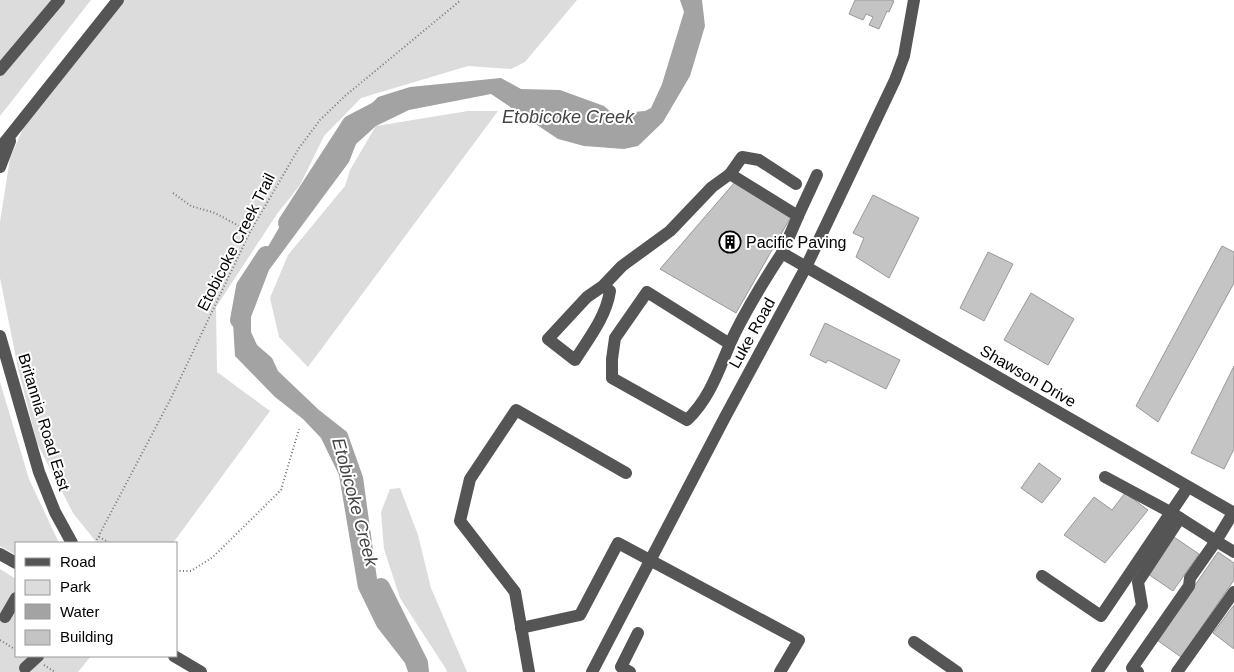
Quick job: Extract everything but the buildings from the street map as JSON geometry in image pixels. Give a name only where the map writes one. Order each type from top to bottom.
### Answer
[{"type":"street","points":[[0,70],[59,0]]},
{"type":"street","points":[[0,148],[118,0]]},
{"type":"street","name":"Luke Road","points":[[592,672],[806,267],[895,80],[904,56],[914,0]]},
{"type":"street","points":[[0,167],[14,131]]},
{"type":"street","points":[[603,286],[610,291],[608,305],[599,323],[575,360],[548,339],[587,297],[603,286],[622,266],[670,230],[712,187],[730,174],[742,157],[759,160],[796,184]]},
{"type":"street","points":[[730,174],[798,216]]},
{"type":"street","points":[[730,344],[647,292],[615,338],[612,378],[687,420],[706,398],[730,344],[763,282],[782,253],[817,175]]},
{"type":"street","name":"Shawson Drive","points":[[782,253],[1234,513]]},
{"type":"street","name":"Britannia Road East","points":[[0,336],[39,472],[55,512],[71,542]]},
{"type":"street","points":[[529,672],[515,592],[460,521],[470,479],[516,410],[626,473]]},
{"type":"street","points":[[1105,477],[1176,515],[1234,552]]},
{"type":"street","points":[[1097,672],[1142,606],[1138,582],[1176,515],[1188,487]]},
{"type":"street","points":[[1138,672],[1132,668],[1189,586],[1190,578],[1234,513]]},
{"type":"street","points":[[1042,576],[1101,616],[1176,515]]},
{"type":"street","points":[[521,628],[580,615],[618,543],[799,640],[780,672]]},
{"type":"street","points":[[0,554],[15,562]]},
{"type":"street","points":[[1177,672],[1234,592]]},
{"type":"street","points":[[5,617],[15,600]]},
{"type":"street","points":[[630,672],[621,667],[638,633]]},
{"type":"street","points":[[914,642],[957,672]]},
{"type":"street","points":[[25,668],[37,657]]},
{"type":"street","points":[[176,657],[201,672]]},
{"type":"path","name":"Etobicoke Creek Trail","points":[[96,542],[185,369],[250,232],[299,148],[320,120],[346,96],[461,0]]},
{"type":"path","points":[[173,193],[191,206],[215,213],[250,232]]},
{"type":"path","points":[[178,571],[191,571],[213,557],[281,490],[299,429]]},
{"type":"path","points":[[99,537],[108,542]]},
{"type":"path","points":[[0,640],[15,649]]},
{"type":"green space","points":[[0,0],[91,0],[0,116]]},
{"type":"green space","points":[[118,0],[577,0],[525,62],[511,69],[468,66],[361,98],[324,136],[300,185],[277,214],[216,307],[217,372],[270,411],[174,542],[96,542],[73,513],[37,443],[18,368],[0,278],[0,222],[10,158],[34,104]]},
{"type":"green space","points":[[468,111],[498,111],[308,367],[279,337],[270,298],[288,255],[345,186],[350,170],[376,126]]},
{"type":"green space","points":[[0,382],[29,479],[59,542],[15,542],[15,554],[0,546]]},
{"type":"green space","points":[[400,488],[418,535],[431,588],[467,672],[447,672],[400,598],[384,549],[381,512],[390,489]]},
{"type":"green space","points":[[0,569],[15,578],[15,657],[90,657],[78,672],[0,672]]},
{"type":"water","name":"Etobicoke Creek","points":[[680,0],[702,0],[705,26],[690,76],[663,122],[638,146],[624,149],[584,146],[558,139],[491,94],[409,110],[376,126],[356,144],[349,162],[269,270],[251,317],[251,332],[257,345],[272,358],[278,371],[319,410],[347,432],[363,477],[377,579],[386,591],[399,631],[414,648],[422,672],[408,672],[405,663],[377,627],[358,588],[339,475],[321,438],[303,419],[275,397],[235,356],[233,323],[255,269],[280,226],[321,178],[344,133],[378,97],[410,87],[501,78],[521,89],[560,90],[604,106],[613,114],[645,111],[651,108],[662,84],[684,12]]},
{"type":"waterway","name":"Etobicoke Creek","points":[[287,223],[351,124],[376,111]]},
{"type":"waterway","name":"Etobicoke Creek","points":[[239,320],[245,287],[266,255]]},
{"type":"waterway","name":"Etobicoke Creek","points":[[381,587],[419,663],[420,672]]},
{"type":"place","name":"Pacific Paving","points":[[730,242]]}]
